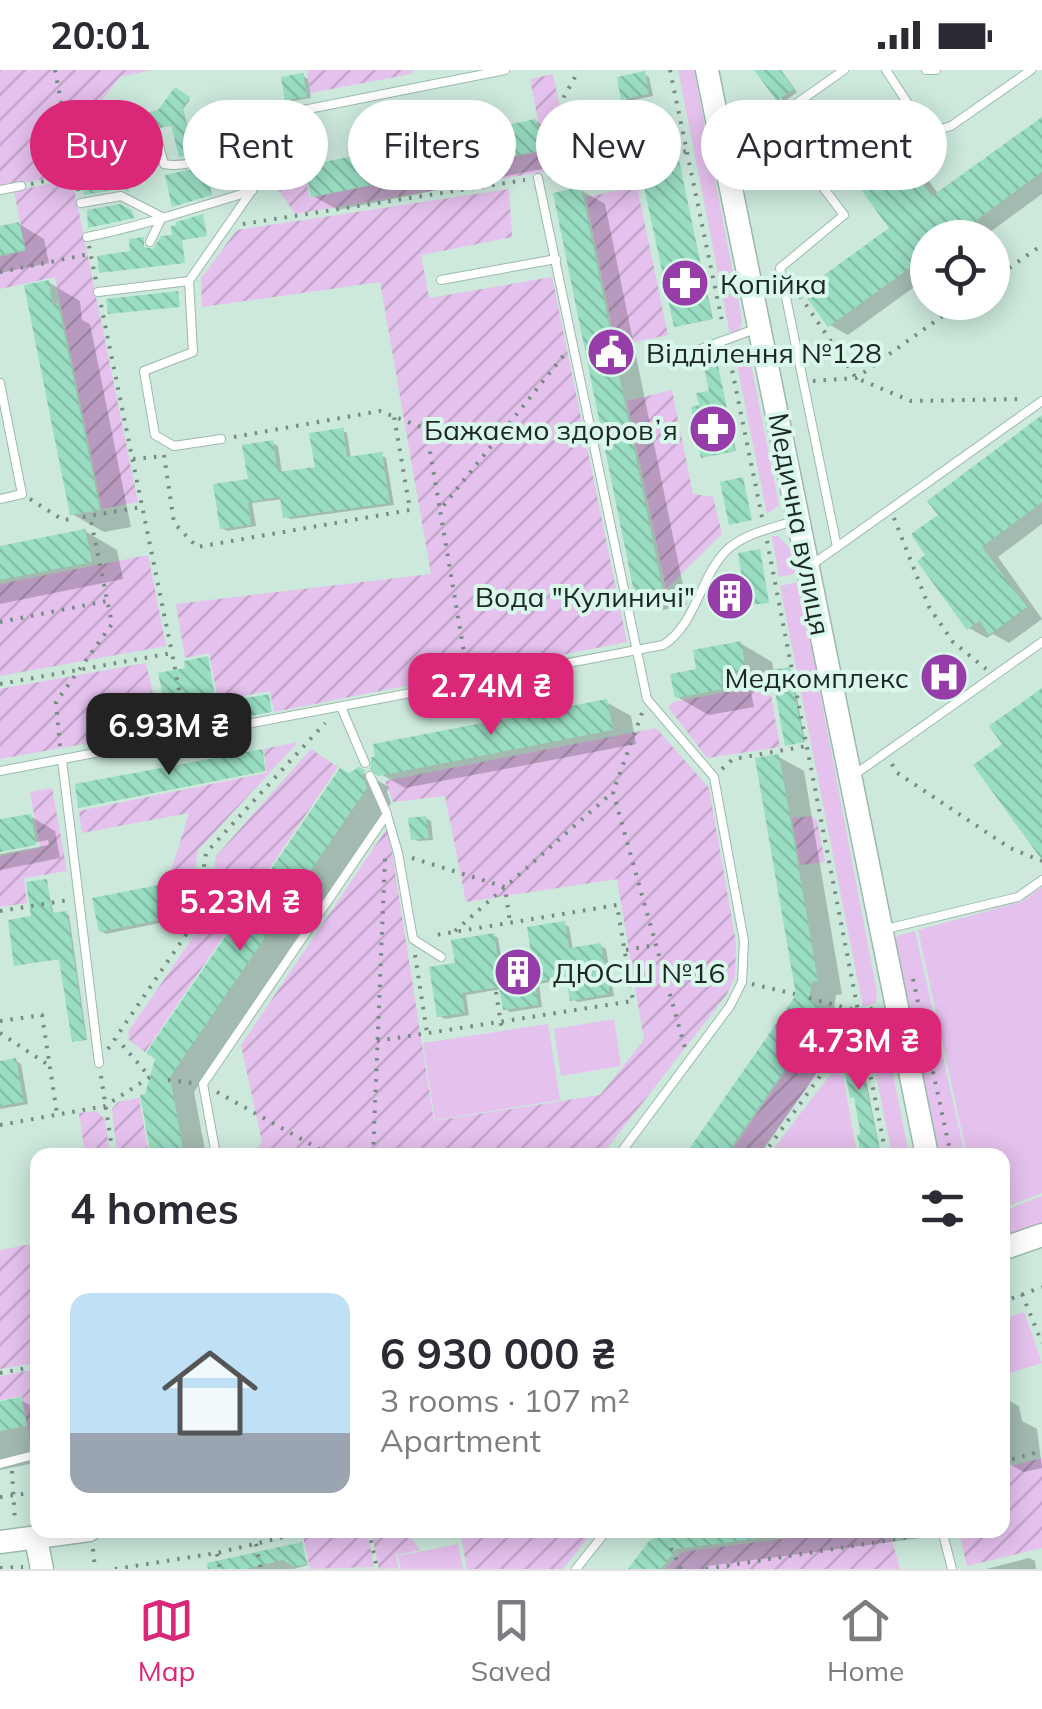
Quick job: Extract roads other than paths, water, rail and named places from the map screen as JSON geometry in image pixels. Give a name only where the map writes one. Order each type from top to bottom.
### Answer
[{"type":"street","name":"Медична вулиця","points":[[708,70],[714,100]]},
{"type":"street","name":"Медична вулиця","points":[[732,190],[927,1148]]},
{"type":"street","points":[[1010,1246],[1042,1235]]},
{"type":"street","points":[[31,1538],[50,1538]]},
{"type":"street","points":[[36,1539],[36,1568]]},
{"type":"lane","points":[[328,105],[505,70]]},
{"type":"lane","points":[[818,70],[828,80]]},
{"type":"lane","points":[[800,100],[844,70]]},
{"type":"lane","points":[[886,70],[922,126],[931,132],[950,126],[1031,70]]},
{"type":"lane","points":[[926,70],[936,70]]},
{"type":"lane","points":[[0,190],[21,186]]},
{"type":"lane","points":[[541,190],[647,699],[714,777],[744,941],[742,982],[721,1019],[625,1148]]},
{"type":"lane","points":[[824,190],[844,216],[780,268],[838,547]]},
{"type":"lane","points":[[87,237],[144,226],[162,216],[252,191]]},
{"type":"lane","points":[[221,439],[174,446],[155,434],[144,371],[193,352],[189,281],[252,191]]},
{"type":"lane","points":[[81,204],[122,196],[162,216]]},
{"type":"lane","points":[[150,242],[162,216]]},
{"type":"lane","points":[[441,280],[556,260]]},
{"type":"lane","points":[[98,292],[189,281]]},
{"type":"lane","points":[[668,360],[760,327]]},
{"type":"lane","points":[[0,383],[22,494],[0,498]]},
{"type":"lane","points":[[808,567],[1042,401]]},
{"type":"lane","points":[[0,771],[663,644],[678,632],[709,575],[731,546],[799,520]]},
{"type":"lane","points":[[851,778],[1042,642]]},
{"type":"lane","points":[[341,706],[365,762]]},
{"type":"lane","points":[[62,760],[99,1063]]},
{"type":"lane","points":[[370,776],[398,853],[413,939],[441,956]]},
{"type":"lane","points":[[215,1148],[203,1084],[387,814]]},
{"type":"lane","points":[[882,930],[1018,897],[1042,880]]},
{"type":"lane","points":[[0,1464],[30,1456]]},
{"type":"lane","points":[[576,1569],[601,1538]]},
{"type":"lane","points":[[944,1538],[952,1569]]},
{"type":"place","name":"Копійка","points":[[685,283]]},
{"type":"place","name":"Відділення №128","points":[[611,352]]},
{"type":"place","name":"Бажаємо здоровʼя","points":[[713,429]]},
{"type":"place","name":"Вода \"Кулиничі\"","points":[[730,596]]},
{"type":"place","name":"Медкомплекс","points":[[944,677]]},
{"type":"place","name":"ДЮСШ №16","points":[[518,972]]}]
